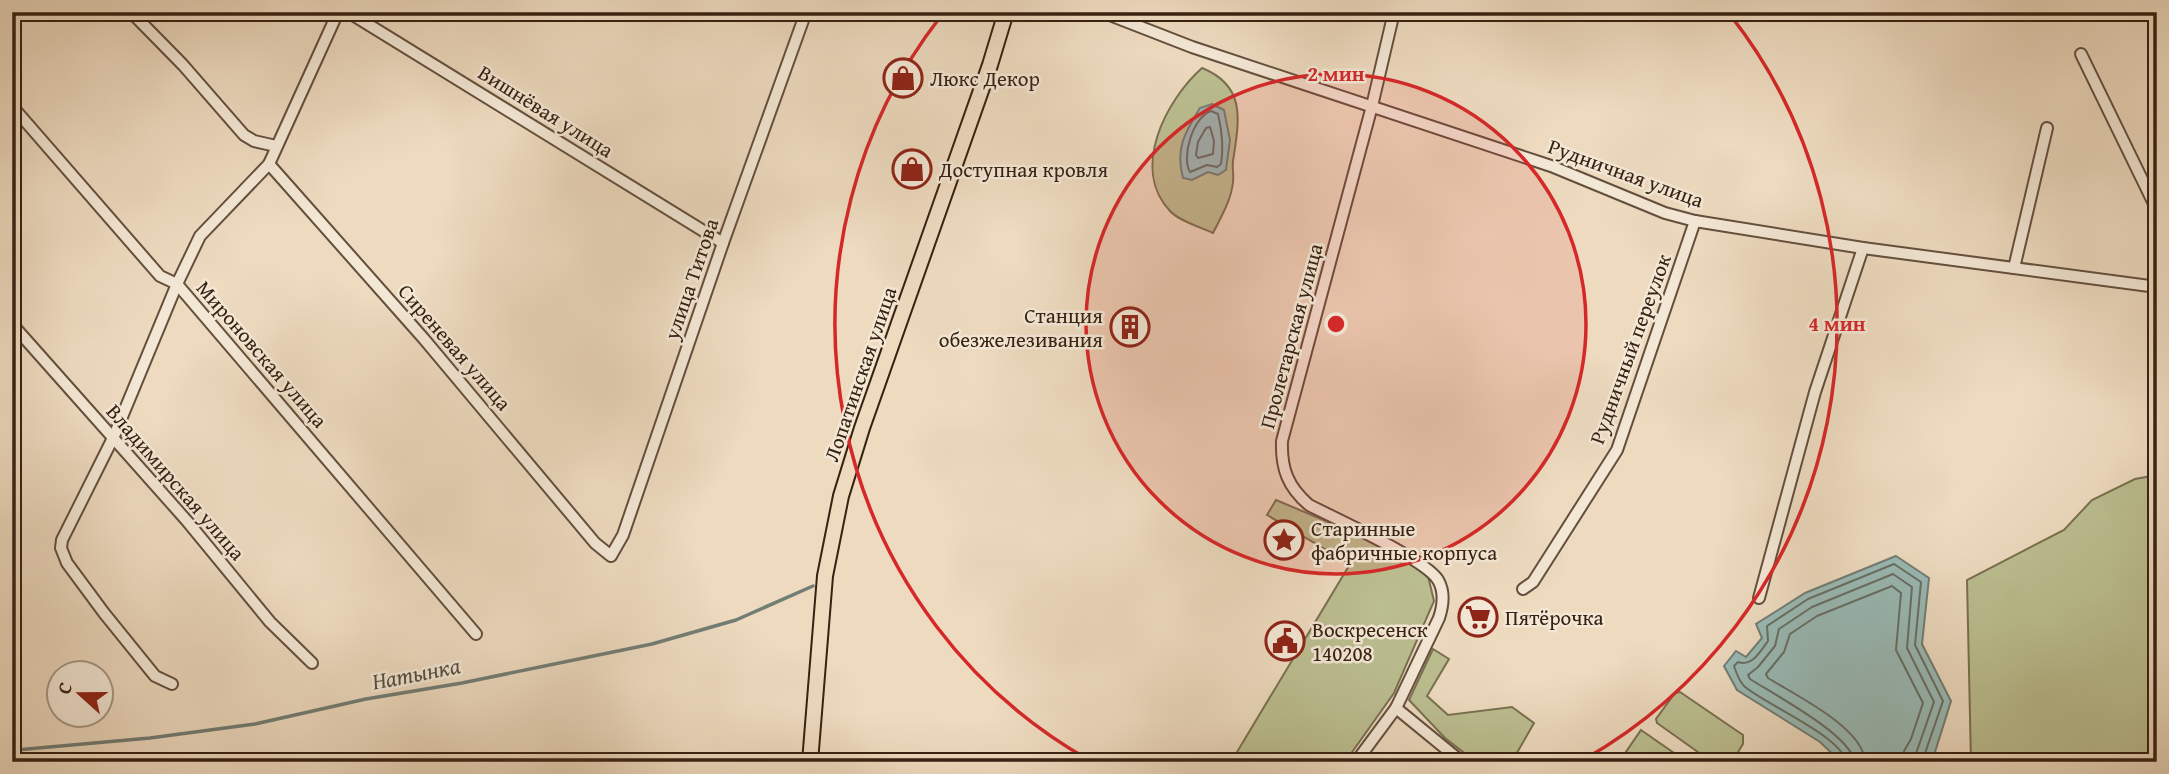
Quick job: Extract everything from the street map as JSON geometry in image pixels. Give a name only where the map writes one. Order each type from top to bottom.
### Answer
[{"type":"main road","name":"Лопатинская улица","points":[[810,762],[825,576],[841,496],[1006,12]]},
{"type":"street","points":[[131,12],[183,65],[244,135],[254,141],[276,146]]},
{"type":"street","points":[[172,684],[155,676],[67,563],[61,548],[66,530],[114,436],[177,284],[201,236],[269,164],[338,12]]},
{"type":"street","name":"Вишнёвая улица","points":[[348,12],[723,243]]},
{"type":"street","name":"улица Титова","points":[[611,556],[623,535],[806,12]]},
{"type":"street","name":"Рудничная улица","points":[[1102,12],[1192,47],[1551,166],[1665,213],[1695,221],[1863,248],[2157,288]]},
{"type":"street","name":"Пролетарская улица","points":[[1356,762],[1396,708],[1443,604],[1438,579],[1420,563],[1310,505],[1295,493],[1281,461],[1282,441],[1372,106],[1394,12]]},
{"type":"street","points":[[2081,54],[2157,210]]},
{"type":"street","name":"Мироновская улица","points":[[12,106],[160,276],[177,284],[476,634]]},
{"type":"street","points":[[2014,268],[2047,128]]},
{"type":"street","name":"Сиреневая улица","points":[[269,164],[424,339],[595,543],[611,556]]},
{"type":"street","name":"Рудничный переулок","points":[[1523,589],[1533,582],[1617,450],[1695,221]]},
{"type":"street","points":[[1759,598],[1815,391],[1863,248]]},
{"type":"street","name":"Владимирская улица","points":[[12,324],[102,427],[114,436],[270,622],[313,663]]},
{"type":"street","points":[[1396,708],[1462,762]]},
{"type":"green space","points":[[1202,68],[1227,84],[1237,106],[1238,119],[1232,189],[1213,233],[1174,215],[1158,194],[1153,175],[1153,156],[1166,116],[1176,98]]},
{"type":"green space","points":[[2157,475],[2157,762],[1971,762],[1967,580],[2064,530],[2092,500],[2135,479]]},
{"type":"green space","points":[[1276,500],[1352,532],[1427,572],[1434,601],[1394,693],[1345,762],[1231,762],[1350,564],[1267,515]]},
{"type":"green space","points":[[1433,649],[1449,659],[1427,696],[1448,715],[1512,707],[1534,723],[1514,758],[1516,762],[1476,762],[1445,738],[1409,700]]},
{"type":"green space","points":[[1680,692],[1743,735],[1743,744],[1732,762],[1712,762],[1657,723],[1656,719],[1675,693]]},
{"type":"green space","points":[[1641,730],[1687,762],[1619,762]]},
{"type":"water","points":[[1212,104],[1224,110],[1230,140],[1226,170],[1218,175],[1208,172],[1192,180],[1183,178],[1180,158],[1186,133],[1200,108]]},
{"type":"water","points":[[1896,556],[1929,578],[1922,644],[1951,701],[1935,752],[1927,762],[1841,762],[1820,742],[1737,690],[1724,666],[1736,651],[1746,657],[1762,638],[1756,624],[1805,593]]},
{"type":"waterway","name":"Натынка","points":[[16,750],[150,738],[255,724],[366,699],[462,683],[652,644],[736,620],[813,586]]},
{"type":"place","name":"Люкс Декор","points":[[903,78]]},
{"type":"place","name":"Доступная кровля","points":[[912,169]]},
{"type":"place","name":"Станция обезжелезивания","points":[[1130,327]]},
{"type":"place","name":"Старинные фабричные корпуса","points":[[1284,540]]},
{"type":"place","name":"Пятёрочка","points":[[1478,617]]},
{"type":"place","name":"Воскресенск 140208","points":[[1285,641]]}]
